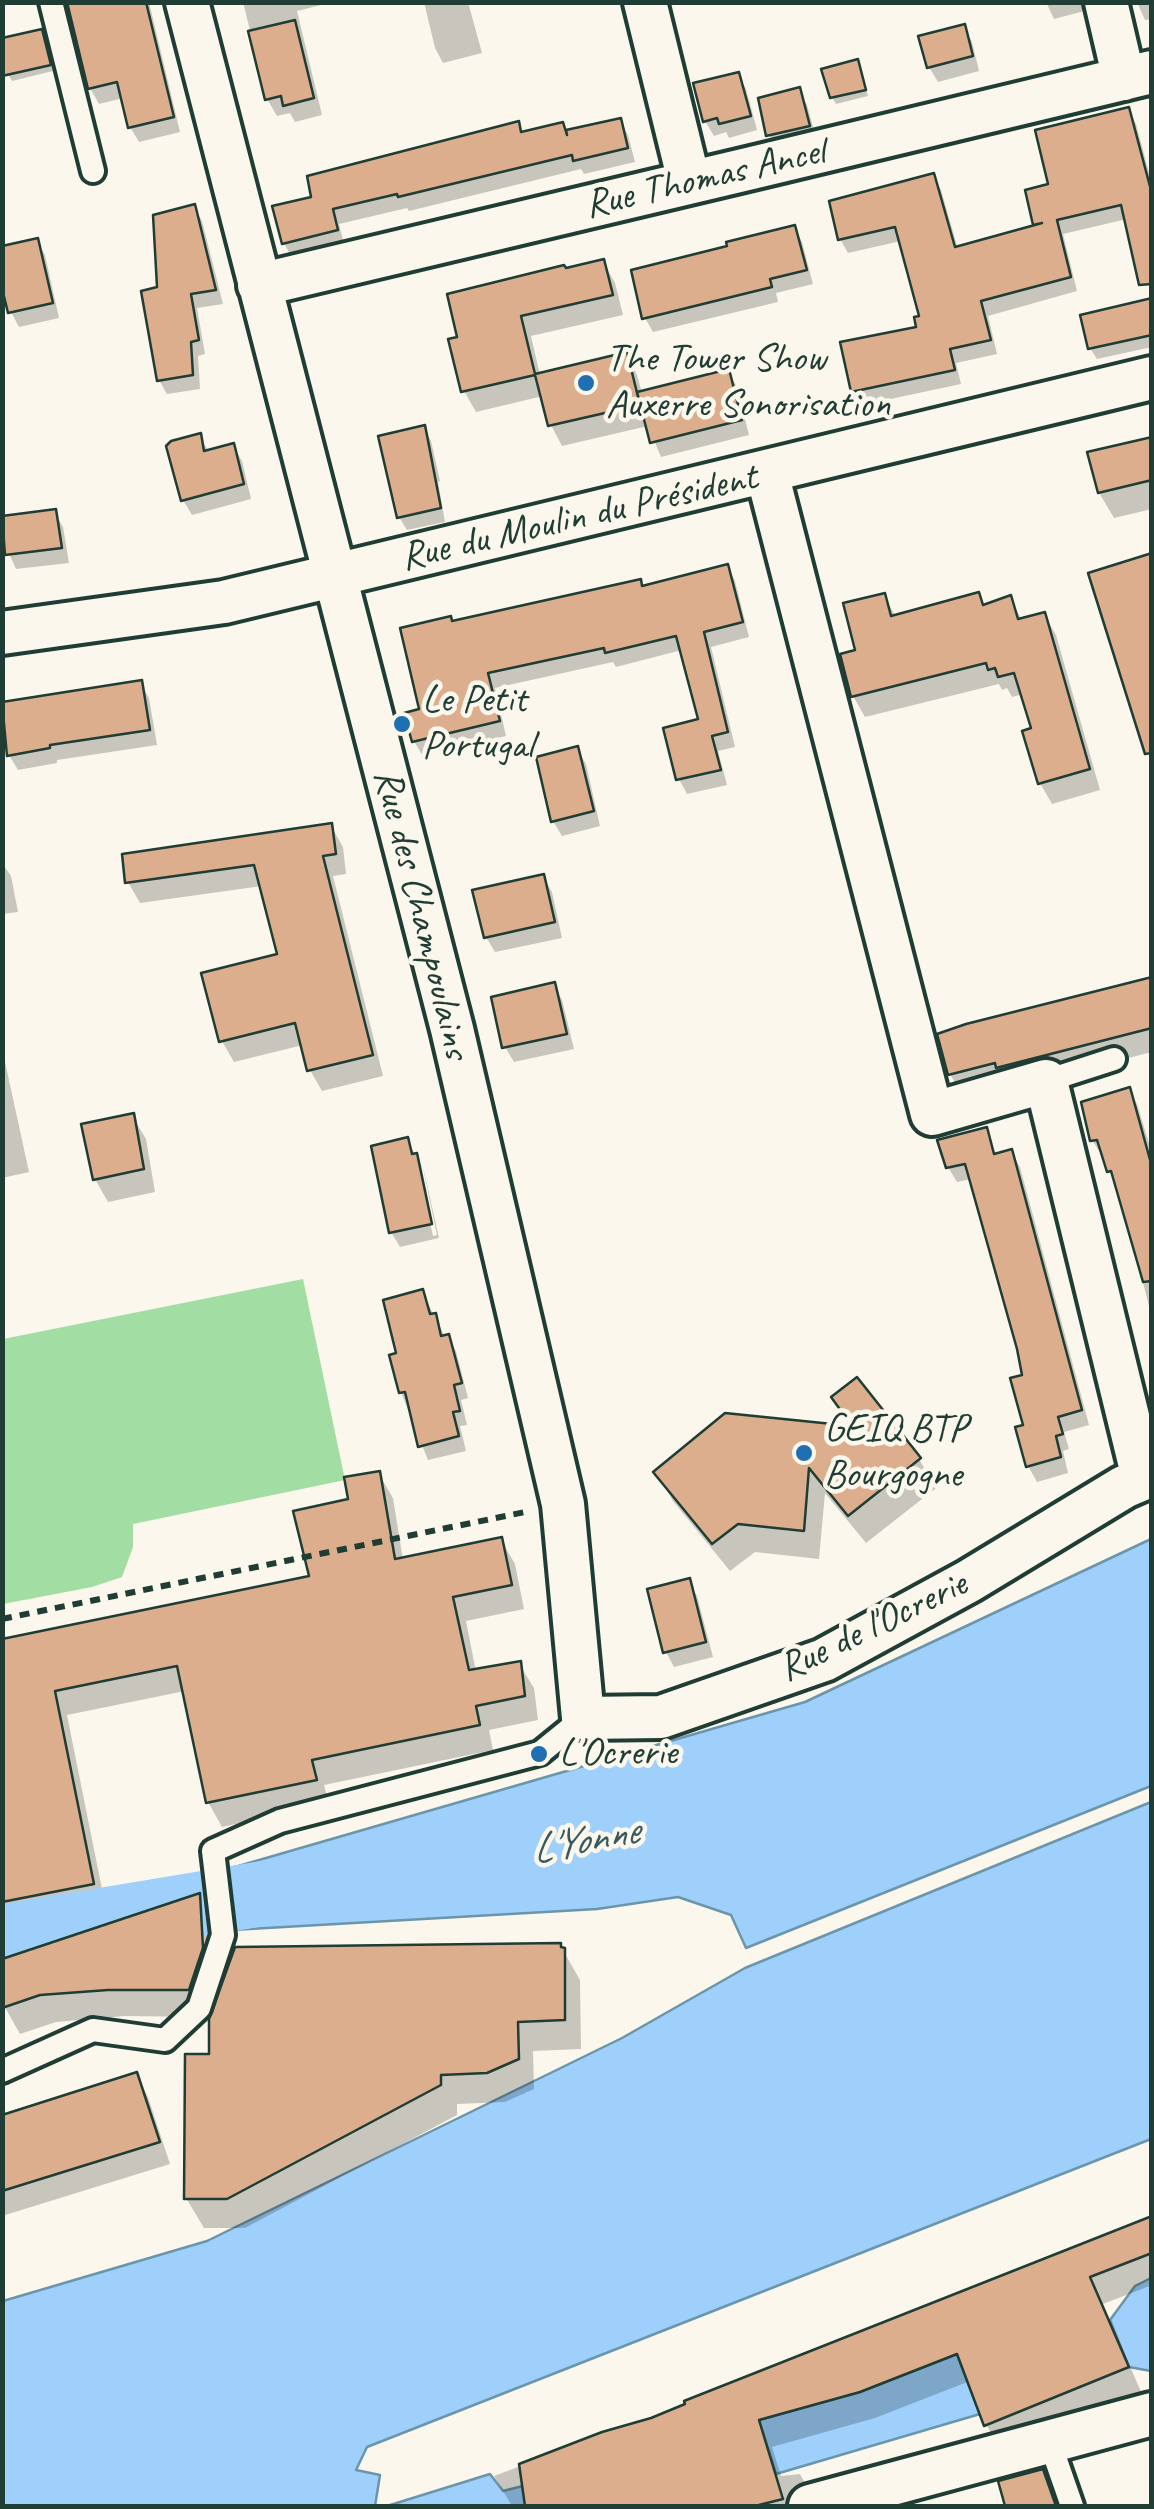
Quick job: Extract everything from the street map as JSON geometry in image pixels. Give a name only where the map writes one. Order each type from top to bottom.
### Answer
[{"type":"street","name":"Rue des Champoulains","points":[[186,2],[452,1029],[563,1504],[583,1718]]},
{"type":"street","points":[[644,2],[689,181]]},
{"type":"street","points":[[1106,2],[1138,76]]},
{"type":"street","name":"Rue Thomas Ancel","points":[[259,286],[1138,76]]},
{"type":"street","name":"Rue du Moulin du Président","points":[[2,633],[224,602],[1152,378]]},
{"type":"street","points":[[767,473],[932,1114],[1046,1081]]},
{"type":"street","name":"Rue de l'Ocrerie","points":[[583,1718],[661,1717],[824,1660],[1147,1477],[1046,1081]]},
{"type":"street","points":[[810,2506],[1152,2414]]},
{"type":"lane","points":[[51,2],[92,172]]},
{"type":"lane","points":[[1046,1081],[1114,1059]]},
{"type":"lane","points":[[2,2071],[94,2030],[165,2040],[199,2008],[223,1935],[213,1851],[280,1821],[540,1753],[583,1718]]},
{"type":"lane","points":[[1049,2440],[1072,2506]]},
{"type":"path","points":[[2,1620],[512,1515]]},
{"type":"green space","points":[[303,1279],[345,1480],[133,1524],[133,1547],[122,1577],[92,1587],[3,1604],[3,1339]]},
{"type":"water","points":[[1151,1539],[1151,1786],[746,1948],[731,1915],[678,1897],[597,1909],[232,1930],[228,1869],[805,1702]]},
{"type":"water","points":[[1151,1802],[1151,2139],[367,2447],[356,2470],[380,2475],[375,2506],[3,2506],[3,2301],[207,2241],[622,2038],[745,1968]]},
{"type":"water","points":[[1151,2278],[1151,2371],[1129,2367],[1110,2320],[1135,2286]]},
{"type":"water","points":[[957,2354],[980,2414],[776,2474],[759,2420],[860,2392]]},
{"type":"water","points":[[653,2453],[664,2499],[636,2506],[387,2506],[490,2474],[503,2491]]},
{"type":"building","points":[[67,2],[146,2],[174,117],[128,128],[117,82],[88,89]]},
{"type":"building","points":[[295,20],[314,98],[283,106],[281,96],[265,100],[248,31]]},
{"type":"building","points":[[965,24],[973,56],[927,68],[918,36]]},
{"type":"building","points":[[42,29],[51,65],[2,76],[2,38]]},
{"type":"building","points":[[858,59],[866,90],[830,98],[821,69]]},
{"type":"building","points":[[739,72],[751,116],[719,124],[717,118],[703,122],[693,83]]},
{"type":"building","points":[[800,87],[810,126],[766,136],[758,98]]},
{"type":"building","points":[[1129,107],[1152,194],[1152,284],[1139,285],[1121,205],[1057,220],[1071,277],[981,301],[991,340],[950,349],[955,370],[851,392],[840,342],[916,327],[914,317],[919,316],[895,227],[838,240],[829,201],[934,173],[955,247],[1042,223],[1033,225],[1025,190],[1048,184],[1035,130]]},
{"type":"building","points":[[621,118],[628,148],[573,161],[572,155],[333,209],[338,230],[282,244],[272,206],[311,197],[307,176],[519,121],[521,132],[563,122],[567,135],[566,130]]},
{"type":"building","points":[[195,204],[216,290],[191,294],[199,340],[191,342],[193,375],[157,381],[141,291],[157,287],[153,215]]},
{"type":"building","points":[[795,225],[807,270],[770,279],[772,287],[642,319],[631,270]]},
{"type":"building","points":[[38,238],[53,303],[8,313],[2,288],[2,246]]},
{"type":"building","points":[[604,259],[613,295],[521,316],[535,374],[627,352],[640,405],[548,426],[535,375],[461,392],[448,339],[457,337],[447,294]]},
{"type":"building","points":[[1152,298],[1152,335],[1088,349],[1080,315]]},
{"type":"building","points":[[729,369],[742,420],[650,443],[637,392]]},
{"type":"building","points":[[425,425],[441,508],[397,518],[378,436]]},
{"type":"building","points":[[201,433],[204,451],[234,443],[244,484],[181,501],[166,446]]},
{"type":"building","points":[[1152,437],[1152,480],[1098,493],[1087,452]]},
{"type":"building","points":[[56,509],[62,548],[5,555],[2,516]]},
{"type":"building","points":[[1152,553],[1152,753],[1145,754],[1088,573]]},
{"type":"building","points":[[728,564],[743,622],[704,632],[728,732],[712,736],[721,770],[676,780],[663,728],[698,719],[676,636],[488,673],[500,721],[412,742],[404,713],[419,709],[400,628],[451,616],[452,621],[641,579],[642,586]]},
{"type":"building","points":[[979,592],[983,605],[1011,595],[1018,619],[1045,612],[1090,769],[1038,784],[1022,731],[1031,728],[1014,673],[998,677],[995,668],[988,670],[986,663],[851,697],[840,654],[855,650],[843,603],[885,593],[891,616]]},
{"type":"building","points":[[142,680],[150,730],[50,745],[7,756],[2,702]]},
{"type":"building","points":[[578,746],[594,811],[551,822],[536,757]]},
{"type":"building","points":[[332,823],[336,854],[323,856],[373,1055],[307,1071],[295,1023],[219,1042],[201,973],[277,954],[254,865],[125,883],[122,854]]},
{"type":"building","points":[[544,874],[555,922],[484,938],[472,890]]},
{"type":"building","points":[[1152,977],[1152,1028],[996,1068],[995,1063],[948,1075],[937,1034]]},
{"type":"building","points":[[555,982],[567,1034],[502,1048],[491,997]]},
{"type":"building","points":[[1130,1087],[1152,1167],[1152,1281],[1143,1282],[1111,1171],[1107,1172],[1097,1140],[1090,1141],[1081,1102]]},
{"type":"building","points":[[134,1113],[144,1169],[93,1180],[81,1124]]},
{"type":"building","points":[[987,1127],[994,1154],[1012,1149],[1082,1410],[1058,1417],[1063,1434],[1056,1436],[1061,1457],[1026,1467],[1015,1427],[1023,1425],[1010,1378],[1022,1375],[1017,1349],[965,1164],[946,1168],[937,1140]]},
{"type":"building","points":[[408,1137],[412,1154],[417,1153],[432,1224],[389,1233],[371,1146]]},
{"type":"building","points":[[423,1289],[430,1314],[436,1313],[441,1336],[449,1334],[462,1383],[454,1385],[460,1411],[453,1412],[459,1436],[418,1447],[405,1392],[399,1393],[389,1355],[396,1353],[383,1300]]},
{"type":"building","name":"GEIQ BTP Bourgogne","points":[[857,1377],[921,1458],[848,1516],[809,1468],[804,1531],[738,1524],[712,1544],[653,1472],[725,1413],[852,1426],[831,1397]]},
{"type":"building","points":[[380,1471],[395,1559],[502,1537],[512,1585],[453,1597],[469,1670],[521,1661],[525,1696],[476,1706],[480,1725],[312,1760],[317,1780],[206,1803],[177,1666],[55,1691],[94,1884],[2,1902],[2,1639],[309,1576],[293,1511],[348,1499],[344,1477]]},
{"type":"building","points":[[690,1578],[706,1642],[663,1653],[647,1589]]},
{"type":"building","points":[[200,1893],[203,1948],[189,1990],[40,1995],[2,2008],[2,1959]]},
{"type":"building","points":[[561,1943],[565,1948],[565,2020],[518,2022],[519,2059],[487,2073],[441,2075],[441,2085],[227,2199],[184,2199],[185,2054],[209,2054],[209,2019],[235,1947]]},
{"type":"building","points":[[137,2072],[160,2142],[2,2191],[2,2115]]},
{"type":"building","points":[[1152,2216],[1152,2253],[1090,2277],[1129,2367],[984,2426],[957,2354],[860,2392],[759,2420],[783,2499],[755,2506],[525,2506],[519,2464],[651,2418],[685,2404],[684,2401]]},
{"type":"building","points":[[1043,2469],[1056,2506],[1005,2506],[998,2481]]},
{"type":"waterway","name":"L'Yonne","points":[[2,1937],[296,1888]]},
{"type":"place","name":"The Tower Show Auxerre Sonorisation","points":[[586,383]]},
{"type":"place","name":"Le Petit Portugal","points":[[402,724]]},
{"type":"place","name":"GEIQ BTP Bourgogne","points":[[804,1453]]},
{"type":"place","name":"L'Ocrerie","points":[[539,1754]]}]
